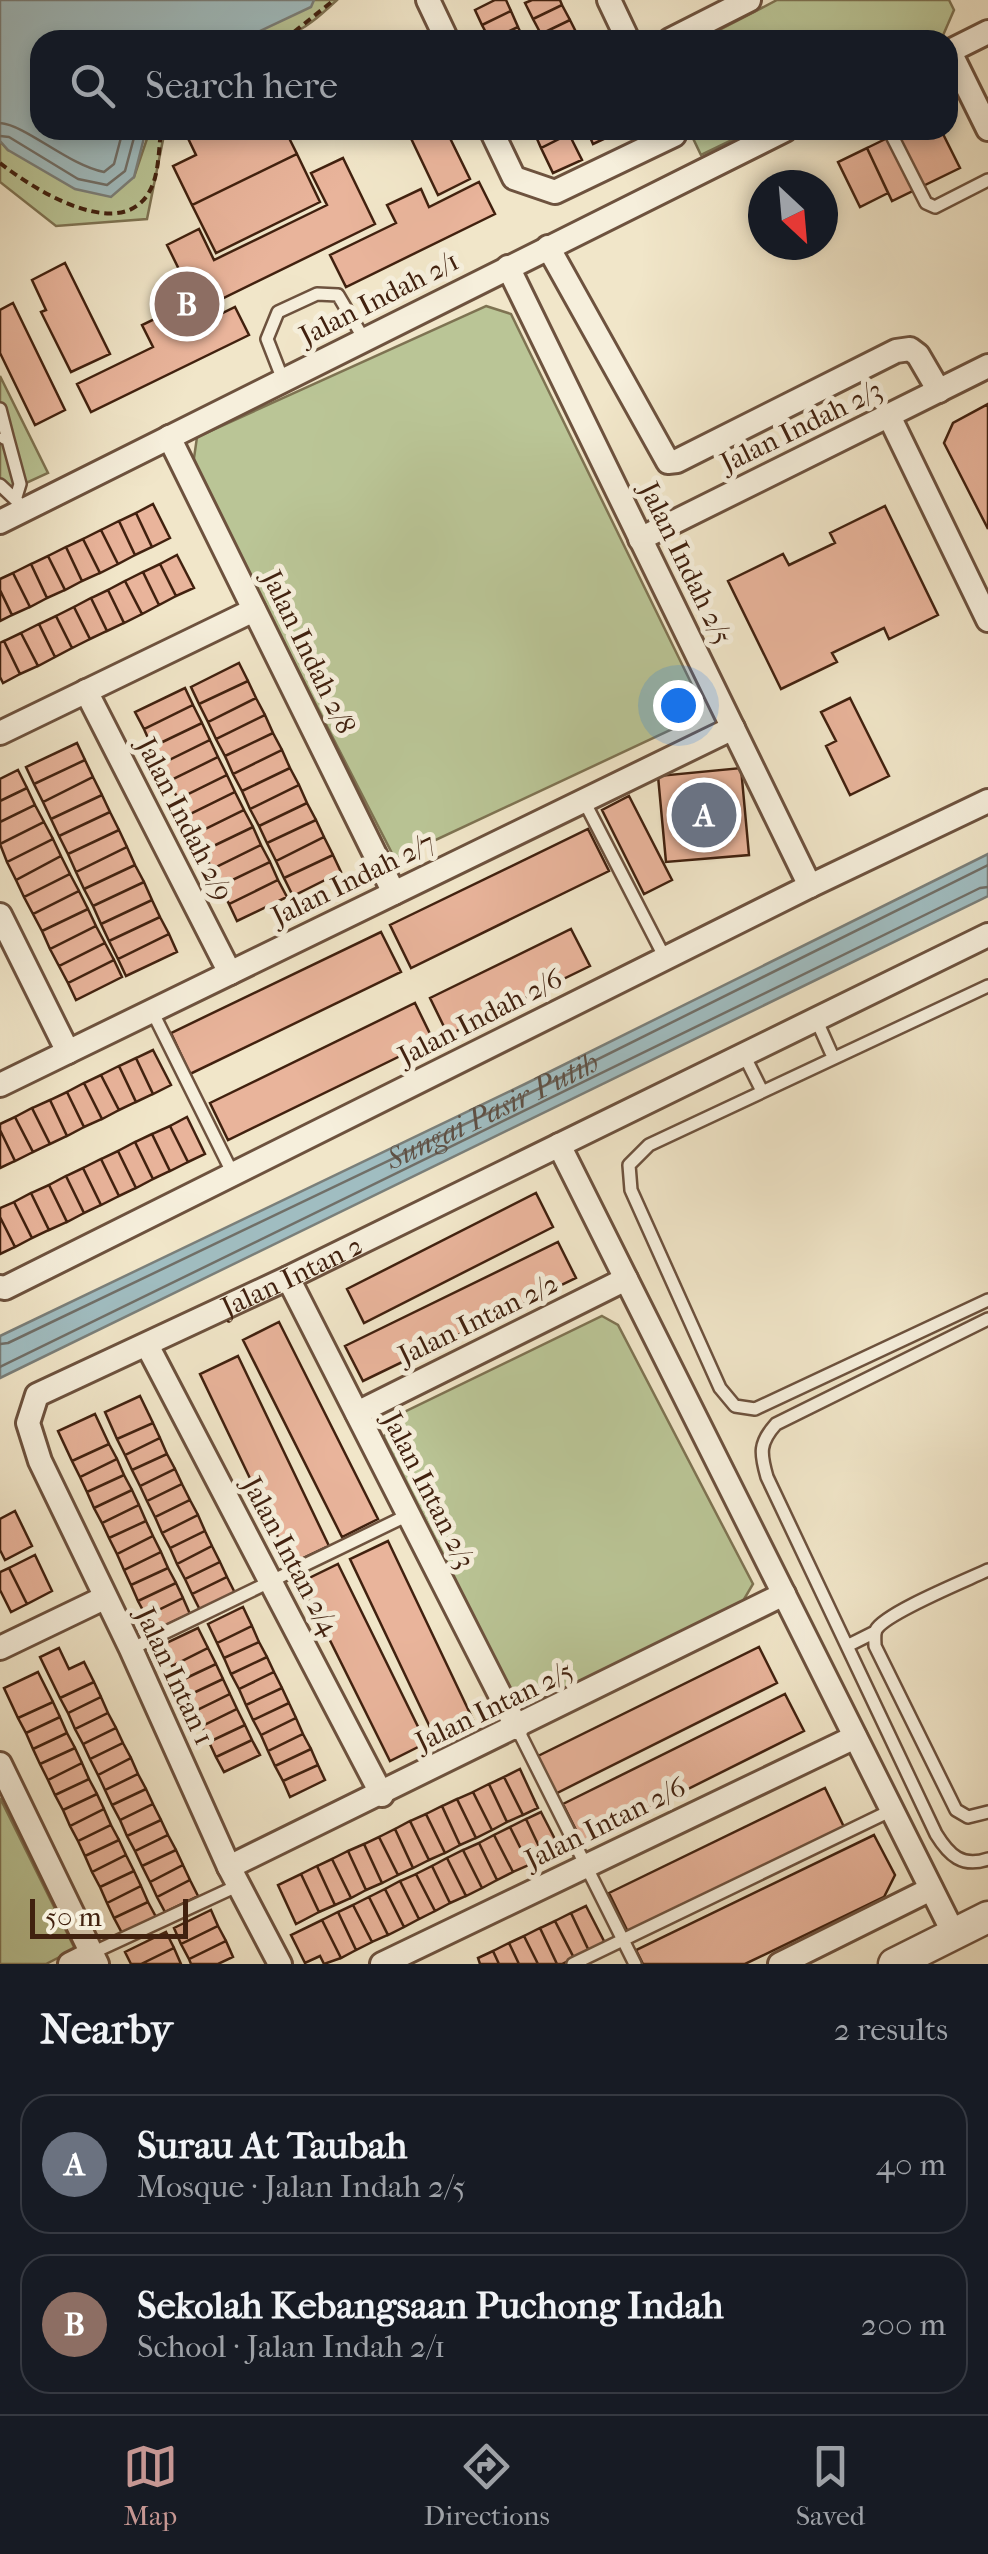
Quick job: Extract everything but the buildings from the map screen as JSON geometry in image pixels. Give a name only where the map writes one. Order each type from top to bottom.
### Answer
[{"type":"street","points":[[428,0],[443,30]]},
{"type":"street","points":[[609,0],[623,30]]},
{"type":"street","points":[[690,30],[749,0]]},
{"type":"street","points":[[958,47],[988,32]]},
{"type":"street","points":[[958,70],[988,129]]},
{"type":"street","points":[[496,140],[514,178],[554,192],[657,140]]},
{"type":"street","points":[[677,140],[692,174]]},
{"type":"street","name":"Jalan Indah 2/1","points":[[0,522],[19,504],[170,437],[764,140]]},
{"type":"street","points":[[548,246],[668,462],[678,461],[896,351],[910,350],[918,355],[938,391]]},
{"type":"street","name":"Jalan Indah 2/5","points":[[508,267],[810,886]]},
{"type":"street","name":"Jalan Indah 2/3","points":[[640,539],[988,368]]},
{"type":"street","points":[[888,416],[985,605]]},
{"type":"street","name":"Jalan Indah 2/8","points":[[170,437],[394,893]]},
{"type":"street","points":[[0,733],[254,610]]},
{"type":"street","name":"Jalan Indah 2/9","points":[[86,692],[230,973]]},
{"type":"street","name":"Jalan Indah 2/7","points":[[0,1084],[733,728]]},
{"type":"street","name":"Jalan Indah 2/6","points":[[0,1287],[5,1288],[988,801]]},
{"type":"street","points":[[0,914],[68,1052]]},
{"type":"street","name":"Jalan Intan 2","points":[[32,1410],[37,1395],[288,1278],[988,935]]},
{"type":"street","points":[[560,1145],[954,1934]]},
{"type":"street","name":"Jalan Intan 2/3","points":[[288,1278],[517,1728]]},
{"type":"street","name":"Jalan Intan 2/2","points":[[357,1412],[626,1278]]},
{"type":"street","name":"Jalan Intan 2/4","points":[[147,1345],[382,1795]]},
{"type":"street","name":"Jalan Intan 1","points":[[32,1410],[28,1423],[40,1461],[234,1876],[280,1964]]},
{"type":"street","name":"Jalan Intan 2/5","points":[[234,1876],[382,1795],[784,1594]]},
{"type":"street","points":[[0,1648],[104,1598]]},
{"type":"street","name":"Jalan Intan 2/6","points":[[382,1964],[855,1737]]},
{"type":"street","points":[[0,1764],[95,1959],[70,1964]]},
{"type":"street","points":[[780,1964],[931,1890]]},
{"type":"street","points":[[894,1964],[988,1917]]},
{"type":"lane","points":[[894,140],[926,203],[935,207],[988,180]]},
{"type":"lane","points":[[284,380],[267,339],[278,312],[317,294],[338,295],[364,340]]},
{"type":"lane","points":[[0,409],[4,438],[20,484],[19,504]]},
{"type":"lane","points":[[0,485],[19,504]]},
{"type":"lane","points":[[584,800],[666,958]]},
{"type":"lane","points":[[988,986],[650,1145],[629,1165],[631,1190],[720,1388],[735,1406],[756,1409],[988,1300]]},
{"type":"lane","points":[[152,1011],[233,1174]]},
{"type":"lane","points":[[816,1019],[834,1057]]},
{"type":"lane","points":[[744,1055],[762,1091]]},
{"type":"lane","points":[[988,1320],[776,1424],[763,1438],[760,1454],[767,1477],[936,1834],[949,1855],[967,1863],[988,1859]]},
{"type":"lane","points":[[131,1649],[408,1514]]},
{"type":"lane","points":[[847,1646],[918,1602],[988,1570]]},
{"type":"lane","points":[[875,1632],[880,1661],[956,1810],[968,1817],[988,1812]]},
{"type":"lane","points":[[517,1728],[634,1964]]},
{"type":"lane","points":[[573,1964],[892,1810]]},
{"type":"lane","points":[[95,1959],[234,1876]]},
{"type":"path","points":[[296,30],[334,0]]},
{"type":"path","points":[[0,164],[23,181],[84,210],[113,214],[129,211],[153,186],[160,140]]},
{"type":"green space","points":[[314,0],[337,0],[299,30],[255,30]]},
{"type":"green space","points":[[777,0],[949,0],[954,10],[945,30],[719,30]]},
{"type":"green space","points":[[147,140],[163,140],[147,219],[56,226],[0,182],[0,141],[8,150],[134,177]]},
{"type":"green space","points":[[694,140],[732,140],[701,155]]},
{"type":"green space","points":[[486,306],[511,314],[696,693],[696,718],[395,859],[193,465],[197,437]]},
{"type":"green space","points":[[0,376],[48,473],[0,495]]},
{"type":"green space","points":[[602,1316],[618,1325],[753,1584],[743,1601],[534,1704],[513,1697],[384,1437],[392,1418]]},
{"type":"green space","points":[[0,1798],[75,1949],[46,1964],[0,1964]]},
{"type":"water","points":[[0,0],[314,0],[311,7],[262,30],[30,30],[30,140],[143,140],[134,177],[111,197],[75,189],[8,150],[0,141]]},
{"type":"water","name":"Sungai Pasir Putih","points":[[988,854],[988,896],[0,1378],[0,1336],[525,1084]]},
{"type":"place","name":"Sekolah Kebangsaan Puchong Indah","points":[[187,304]]},
{"type":"place","name":"Surau At Taubah","points":[[704,815]]}]
